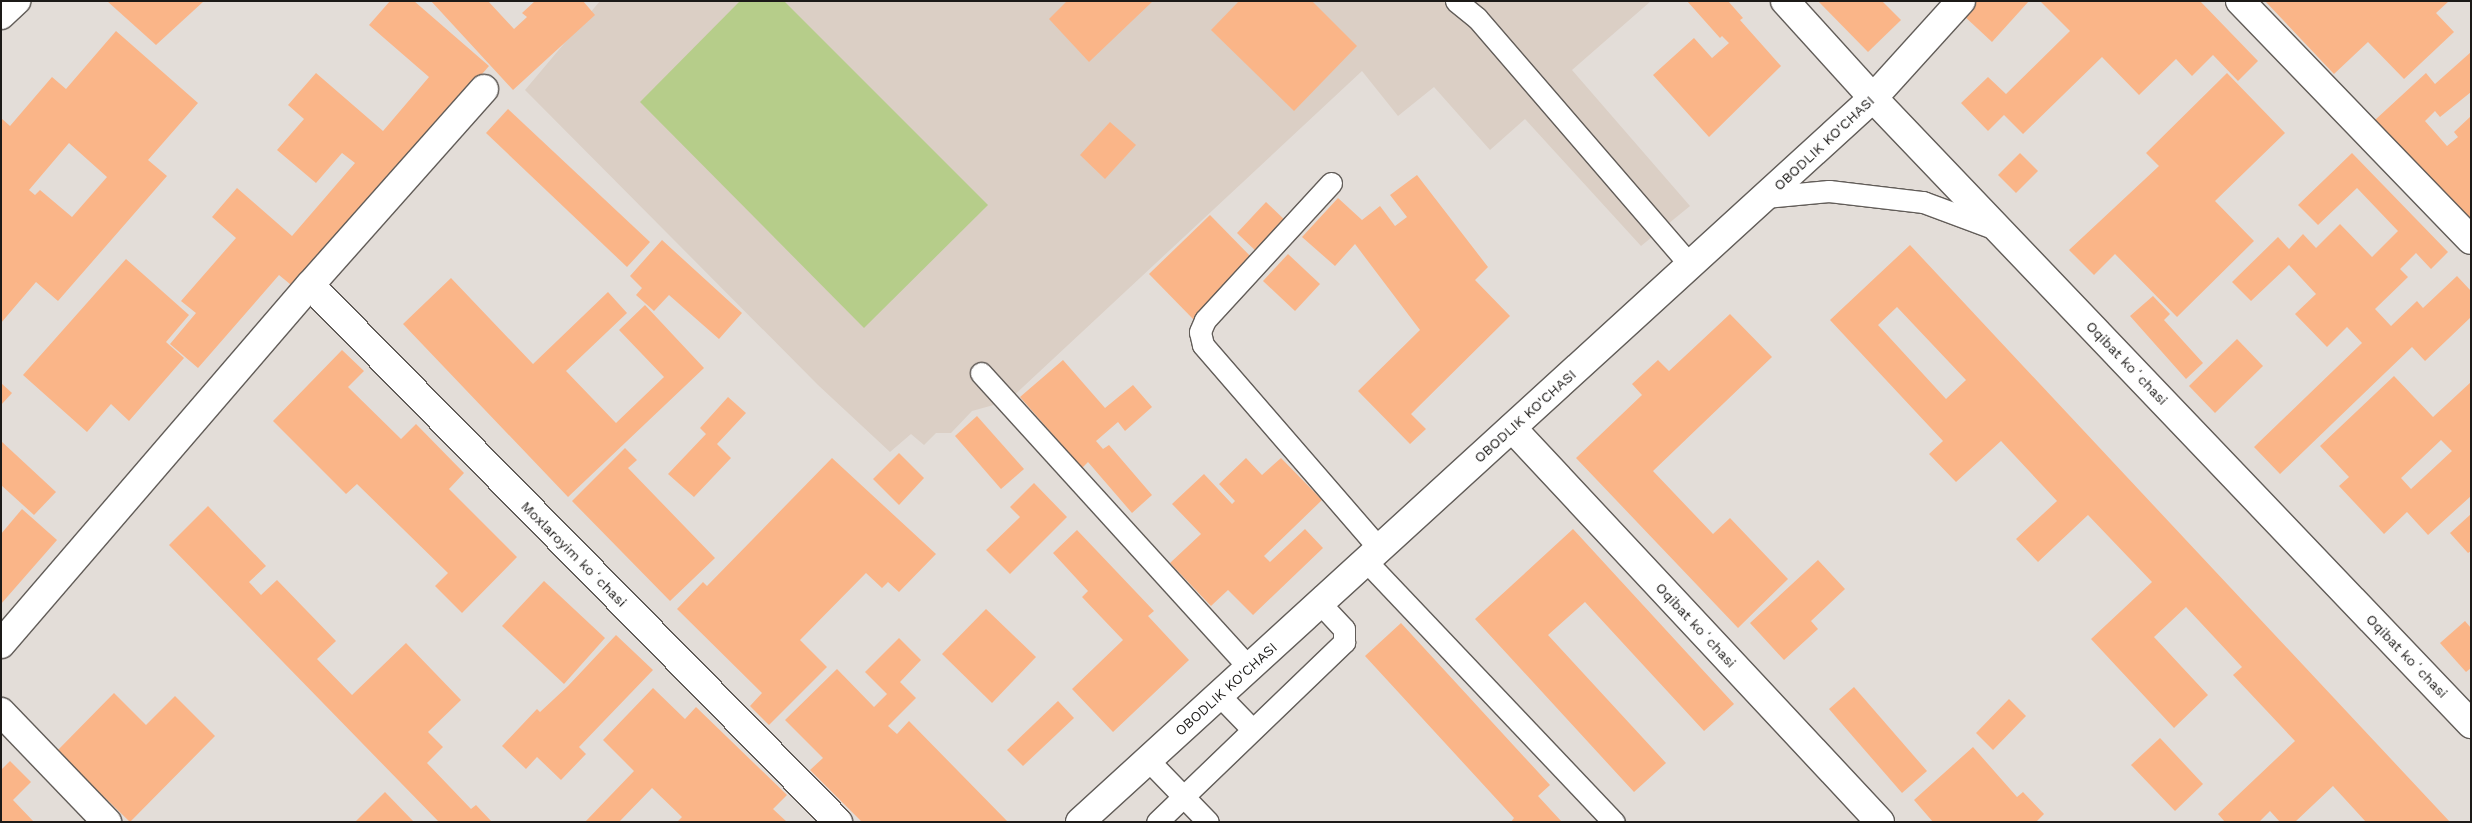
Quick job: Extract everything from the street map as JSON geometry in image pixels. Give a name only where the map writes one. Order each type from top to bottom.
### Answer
[{"type":"street","points":[[1,15],[16,1]]},
{"type":"street","name":"Oqibat koʻchasi","points":[[1785,1],[1873,98],[2471,724]]},
{"type":"street","name":"OBODLIK KO'CHASI","points":[[1080,822],[1873,98],[1961,1]]},
{"type":"street","points":[[2240,1],[2471,240]]},
{"type":"street","points":[[1,644],[310,285],[484,90]]},
{"type":"street","name":"Moxlaroyim koʻchasi","points":[[310,285],[838,822]]},
{"type":"street","name":"Oqibat koʻchasi","points":[[1512,428],[1880,822]]},
{"type":"street","points":[[1,712],[107,822]]},
{"type":"lane","points":[[1456,1],[1477,18],[1690,265]]},
{"type":"lane","points":[[1330,183],[1205,320],[1200,332],[1203,345],[1373,555],[1614,822]]},
{"type":"lane","points":[[1764,197],[1829,191],[1923,202],[2000,230]]},
{"type":"lane","points":[[981,373],[1249,668]]},
{"type":"lane","points":[[1157,822],[1182,795],[1344,642],[1344,629],[1320,603]]},
{"type":"lane","points":[[1219,695],[1252,729]]},
{"type":"lane","points":[[1148,760],[1208,822]]},
{"type":"shaded area","points":[[600,1],[1651,1],[1572,70],[1690,206],[1641,246],[1525,119],[1490,150],[1434,87],[1398,116],[1362,71],[1008,401],[972,411],[951,433],[936,433],[924,445],[911,434],[890,452],[818,385],[525,90]]},
{"type":"green space","points":[[740,1],[784,1],[988,205],[864,328],[640,102]]},
{"type":"building","points":[[107,1],[204,1],[156,45]]},
{"type":"building","points":[[390,1],[414,1],[489,66],[296,289],[279,275],[198,368],[170,344],[196,313],[181,301],[236,238],[212,217],[237,188],[292,236],[355,163],[342,153],[316,183],[277,150],[304,119],[288,105],[316,73],[383,131],[429,77],[369,25]]},
{"type":"building","points":[[431,1],[488,1],[514,29],[527,17],[522,13],[535,1],[583,1],[595,15],[513,90]]},
{"type":"building","points":[[1067,1],[1153,1],[1089,62],[1049,19]]},
{"type":"building","points":[[1239,1],[1312,1],[1357,46],[1294,111],[1211,30]]},
{"type":"building","points":[[1687,1],[1728,1],[1743,18],[1740,20],[1781,66],[1709,137],[1653,75],[1694,38],[1712,58],[1729,43],[1722,36],[1720,38]]},
{"type":"building","points":[[1818,1],[1882,1],[1901,20],[1868,52]]},
{"type":"building","points":[[1975,1],[2029,1],[1992,42],[1963,15]]},
{"type":"building","points":[[2040,1],[2200,1],[2258,61],[2238,81],[2213,55],[2192,76],[2176,59],[2139,95],[2102,57],[2023,134],[2004,115],[1988,131],[1961,103],[1988,77],[2006,94],[2070,31]]},
{"type":"building","points":[[2265,1],[2449,1],[2436,13],[2454,32],[2404,79],[2368,42],[2334,74]]},
{"type":"building","points":[[116,31],[198,103],[148,160],[167,176],[58,301],[36,282],[1,323],[1,118],[10,126],[52,77],[66,89]],"holes":[[[69,143],[107,177],[72,217],[40,190],[35,195],[29,190]]]},
{"type":"building","points":[[2471,52],[2471,92],[2440,117],[2435,111],[2425,121],[2447,146],[2458,137],[2454,132],[2471,116],[2471,226],[2375,120],[2426,73],[2435,84]]},
{"type":"building","points":[[2227,73],[2285,133],[2215,201],[2254,241],[2177,317],[2115,254],[2094,275],[2069,250],[2159,166],[2146,153]]},
{"type":"building","points":[[508,109],[650,242],[627,267],[486,133]]},
{"type":"building","points":[[1110,122],[1136,145],[1105,179],[1080,155]]},
{"type":"building","points":[[2020,153],[2038,171],[2016,193],[1998,175]]},
{"type":"building","points":[[2352,153],[2448,252],[2431,269],[2416,253],[2400,269],[2408,277],[2375,309],[2391,326],[2417,301],[2423,308],[2457,276],[2471,291],[2471,317],[2425,361],[2412,347],[2280,474],[2254,447],[2362,343],[2347,327],[2327,347],[2295,314],[2316,294],[2289,265],[2251,301],[2232,282],[2278,237],[2289,249],[2303,234],[2316,248],[2340,224],[2372,257],[2398,231],[2357,188],[2318,225],[2298,205]]},
{"type":"building","points":[[1417,175],[1488,267],[1475,280],[1510,316],[1411,414],[1426,429],[1410,444],[1358,391],[1420,330],[1355,244],[1335,266],[1302,237],[1338,198],[1362,220],[1380,206],[1395,226],[1407,217],[1390,195]]},
{"type":"building","points":[[1266,202],[1289,224],[1260,255],[1237,233]]},
{"type":"building","points":[[1210,215],[1256,262],[1195,321],[1149,274]]},
{"type":"building","points":[[662,240],[742,313],[719,339],[669,295],[654,311],[636,295],[642,288],[630,276]]},
{"type":"building","points":[[1910,245],[2450,822],[2366,822],[2333,786],[2295,822],[2280,822],[2270,811],[2259,822],[2225,822],[2218,814],[2295,741],[2233,675],[2242,667],[2186,607],[2154,637],[2208,695],[2174,728],[2091,639],[2152,582],[2088,515],[2038,562],[2016,539],[2057,501],[2001,441],[1956,482],[1929,454],[1943,441],[1830,320]],"holes":[[[1897,307],[1966,380],[1946,399],[1878,325]]]},
{"type":"building","points":[[1288,254],[1320,284],[1295,311],[1263,281]]},
{"type":"building","points":[[126,259],[189,315],[166,342],[184,358],[129,421],[111,404],[87,432],[23,375]]},
{"type":"building","points":[[451,278],[533,364],[608,292],[627,313],[566,371],[616,423],[664,377],[619,330],[645,305],[704,368],[568,497],[403,324]]},
{"type":"building","points":[[2153,296],[2170,314],[2164,320],[2203,363],[2186,379],[2130,316]]},
{"type":"building","points":[[1730,314],[1772,357],[1653,471],[1713,534],[1730,518],[1788,579],[1738,628],[1576,458],[1642,395],[1632,384],[1658,360],[1669,371]]},
{"type":"building","points":[[2237,339],[2263,366],[2215,413],[2189,386]]},
{"type":"building","points":[[342,350],[364,371],[348,387],[401,439],[416,424],[464,473],[449,489],[517,557],[462,613],[435,586],[448,573],[357,484],[346,494],[273,421]]},
{"type":"building","points":[[1063,360],[1105,408],[1133,385],[1152,407],[1125,431],[1118,422],[1096,441],[1103,449],[1109,445],[1152,495],[1132,513],[1088,462],[1082,468],[1020,397]]},
{"type":"building","points":[[2394,376],[2433,417],[2471,382],[2471,496],[2428,535],[2407,512],[2384,534],[2339,486],[2349,477],[2320,446]],"holes":[[[2441,440],[2452,451],[2411,489],[2401,478]]]},
{"type":"building","points":[[1,383],[12,393],[1,405]]},
{"type":"building","points":[[728,397],[746,413],[717,444],[731,458],[694,497],[668,474],[706,434],[700,428]]},
{"type":"building","points":[[977,416],[1024,469],[1001,489],[955,436]]},
{"type":"building","points":[[1,441],[56,492],[34,515],[1,485]]},
{"type":"building","points":[[625,448],[637,460],[628,468],[715,558],[670,601],[572,501]]},
{"type":"building","points":[[899,453],[924,478],[899,505],[873,479]]},
{"type":"building","points":[[832,458],[936,554],[899,592],[888,582],[882,588],[866,573],[800,640],[827,667],[769,725],[750,706],[762,693],[677,609],[703,582],[707,586]]},
{"type":"building","points":[[1246,458],[1262,475],[1281,458],[1322,500],[1264,556],[1270,562],[1305,529],[1323,548],[1253,615],[1228,590],[1211,606],[1170,563],[1201,534],[1172,504],[1204,474],[1232,504],[1235,501],[1219,484]]},
{"type":"building","points":[[1034,483],[1067,517],[1010,574],[986,550],[1020,517],[1010,507]]},
{"type":"building","points":[[208,506],[266,566],[249,582],[261,595],[277,580],[336,641],[317,659],[352,695],[406,643],[461,700],[428,732],[443,747],[427,763],[471,809],[476,805],[492,822],[439,822],[169,545]]},
{"type":"building","points":[[22,509],[57,540],[1,604],[1,534]]},
{"type":"building","points":[[2471,514],[2471,551],[2468,553],[2450,533]]},
{"type":"building","points":[[1573,529],[1734,704],[1704,731],[1585,602],[1548,635],[1666,763],[1634,792],[1475,619]]},
{"type":"building","points":[[1077,530],[1154,611],[1148,616],[1189,660],[1113,732],[1072,689],[1123,640],[1082,597],[1088,591],[1053,553]]},
{"type":"building","points":[[1818,560],[1845,589],[1811,621],[1818,629],[1784,660],[1750,623]]},
{"type":"building","points":[[544,581],[605,638],[564,684],[502,626]]},
{"type":"building","points":[[986,609],[1036,657],[992,703],[942,654]]},
{"type":"building","points":[[2465,621],[2471,628],[2471,668],[2466,672],[2440,643]]},
{"type":"building","points":[[1401,623],[1550,785],[1538,796],[1562,822],[1511,822],[1514,818],[1365,656]]},
{"type":"building","points":[[616,635],[653,670],[579,747],[586,754],[561,780],[537,757],[526,769],[502,746],[537,709],[540,712],[568,686]]},
{"type":"building","points":[[899,638],[921,660],[900,682],[916,698],[888,726],[897,734],[909,721],[1008,822],[862,822],[810,770],[823,758],[785,720],[837,669],[874,707],[887,694],[865,672]]},
{"type":"building","points":[[1854,687],[1927,771],[1902,793],[1829,709]]},
{"type":"building","points":[[653,688],[685,719],[696,707],[787,795],[773,809],[787,822],[677,822],[682,817],[652,788],[619,822],[585,822],[634,771],[603,740]]},
{"type":"building","points":[[114,693],[146,725],[175,696],[215,736],[130,822],[57,751]]},
{"type":"building","points":[[2009,699],[2026,716],[1993,750],[1976,733]]},
{"type":"building","points":[[1058,701],[1074,718],[1023,766],[1007,750]]},
{"type":"building","points":[[2160,738],[2203,784],[2175,811],[2131,765]]},
{"type":"building","points":[[1973,747],[2017,797],[2023,792],[2044,814],[2036,822],[1933,822],[1914,800]]},
{"type":"building","points":[[10,761],[31,782],[13,800],[34,822],[1,822],[1,770]]},
{"type":"building","points":[[385,792],[414,822],[355,822]]}]
